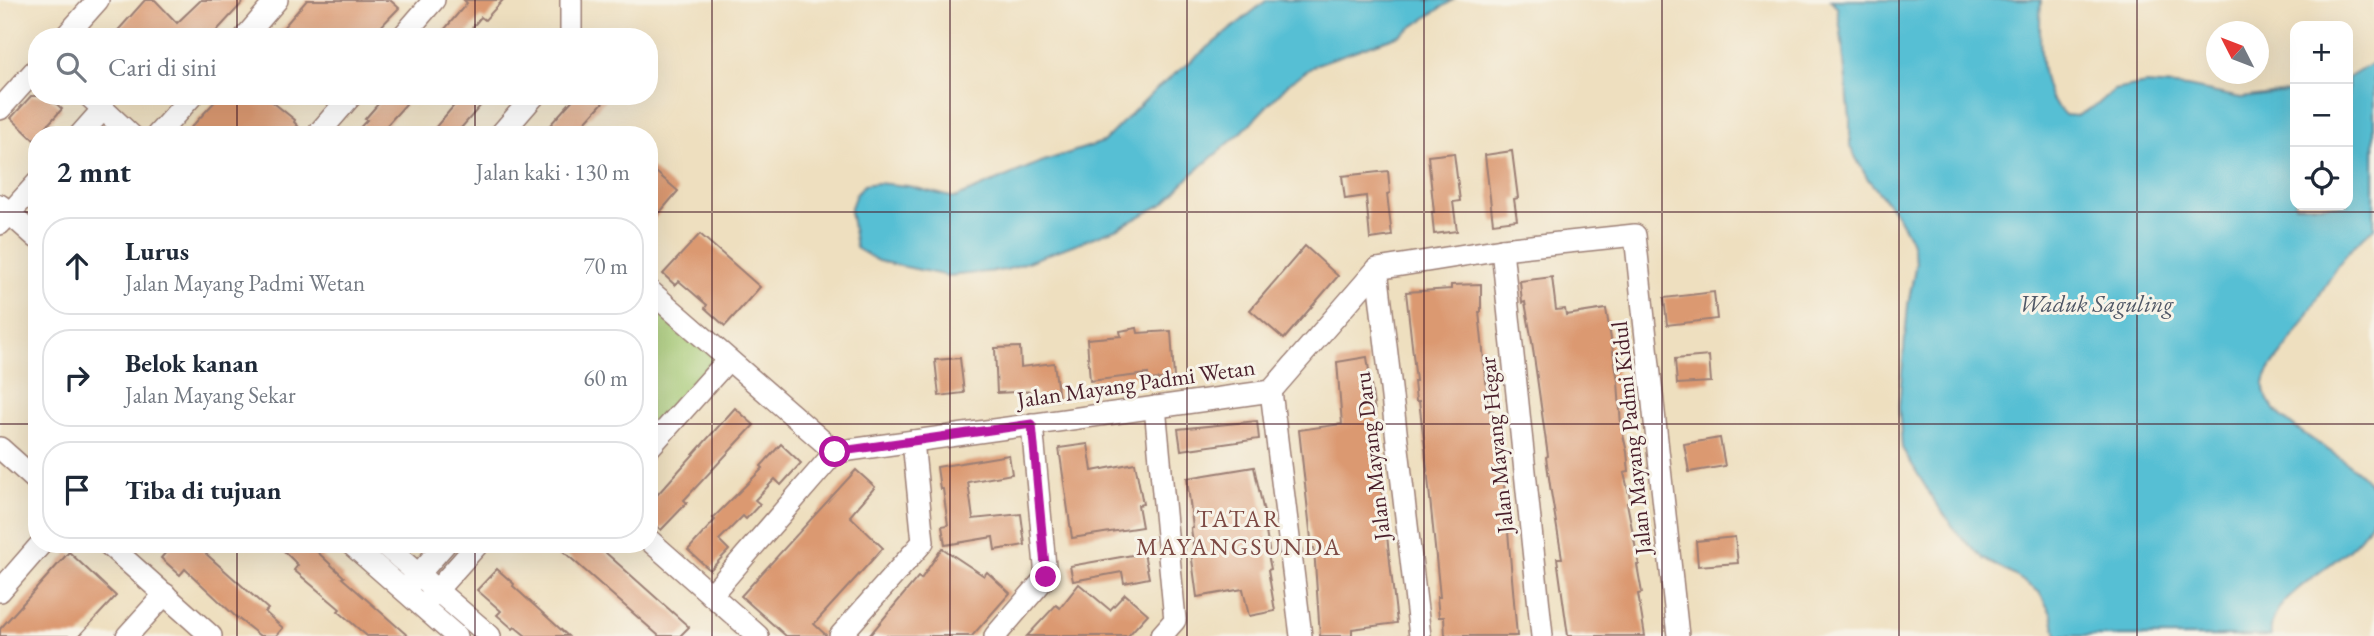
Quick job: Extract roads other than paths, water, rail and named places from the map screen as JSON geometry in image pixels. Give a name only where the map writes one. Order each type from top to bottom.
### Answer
[{"type":"street","points":[[73,28],[98,0]]},
{"type":"street","points":[[253,28],[277,0]]},
{"type":"street","points":[[410,28],[434,0]]},
{"type":"street","points":[[571,0],[571,28]]},
{"type":"street","points":[[0,109],[28,78]]},
{"type":"street","points":[[84,126],[95,105]]},
{"type":"street","points":[[98,105],[121,126]]},
{"type":"street","points":[[165,126],[183,105]]},
{"type":"street","points":[[325,126],[343,105]]},
{"type":"street","points":[[508,126],[526,105]]},
{"type":"street","points":[[28,191],[3,214],[28,232]]},
{"type":"street","name":"Jalan Mayang Padmi Kidul","points":[[1502,249],[1635,234],[1678,636]]},
{"type":"street","points":[[1377,269],[1502,249]]},
{"type":"street","name":"Jalan Mayang Hegar","points":[[1502,249],[1542,636]]},
{"type":"street","name":"Jalan Mayang Padmi Wetan","points":[[835,452],[1271,391],[1377,269]]},
{"type":"street","name":"Jalan Mayang Daru","points":[[1377,269],[1420,636]]},
{"type":"street","points":[[658,298],[835,452],[711,594]]},
{"type":"street","points":[[658,438],[728,359]]},
{"type":"street","points":[[1271,391],[1301,636]]},
{"type":"street","points":[[1155,407],[1175,620],[1161,636]]},
{"type":"street","points":[[995,636],[1046,577],[1032,424]]},
{"type":"street","points":[[840,636],[923,541],[913,441]]},
{"type":"street","points":[[0,448],[28,473]]},
{"type":"street","points":[[658,548],[758,636]]},
{"type":"street","points":[[0,591],[33,553]]},
{"type":"street","points":[[118,553],[211,636]]},
{"type":"street","points":[[361,553],[456,636]]},
{"type":"street","points":[[393,553],[490,636]]},
{"type":"street","points":[[403,591],[437,553]]},
{"type":"street","points":[[422,607],[470,553]]},
{"type":"street","points":[[127,636],[164,594]]},
{"type":"water","points":[[1267,0],[1453,0],[1400,35],[1317,64],[1289,83],[1243,131],[1190,176],[1165,203],[1118,228],[1006,270],[948,276],[878,261],[856,248],[850,210],[856,194],[864,185],[877,183],[908,186],[955,198],[1041,162],[1103,142],[1155,90]]},
{"type":"water","name":"Waduk Saguling","points":[[1831,0],[2041,0],[2040,37],[2044,76],[2051,98],[2065,115],[2077,116],[2097,105],[2114,90],[2146,84],[2187,87],[2241,98],[2290,92],[2290,210],[2353,210],[2353,75],[2374,62],[2374,228],[2353,247],[2338,266],[2292,340],[2271,367],[2264,384],[2267,399],[2279,413],[2367,480],[2374,493],[2373,514],[2365,531],[2352,546],[2283,604],[2273,619],[2271,636],[2057,636],[2052,615],[2039,592],[1984,559],[1960,536],[1933,499],[1902,448],[1899,407],[1908,305],[1916,262],[1911,240],[1896,213],[1867,178],[1850,147],[1850,119],[1837,7]]},
{"type":"district","name":"TATAR MAYANGSUNDA","points":[[1239,533]]}]
